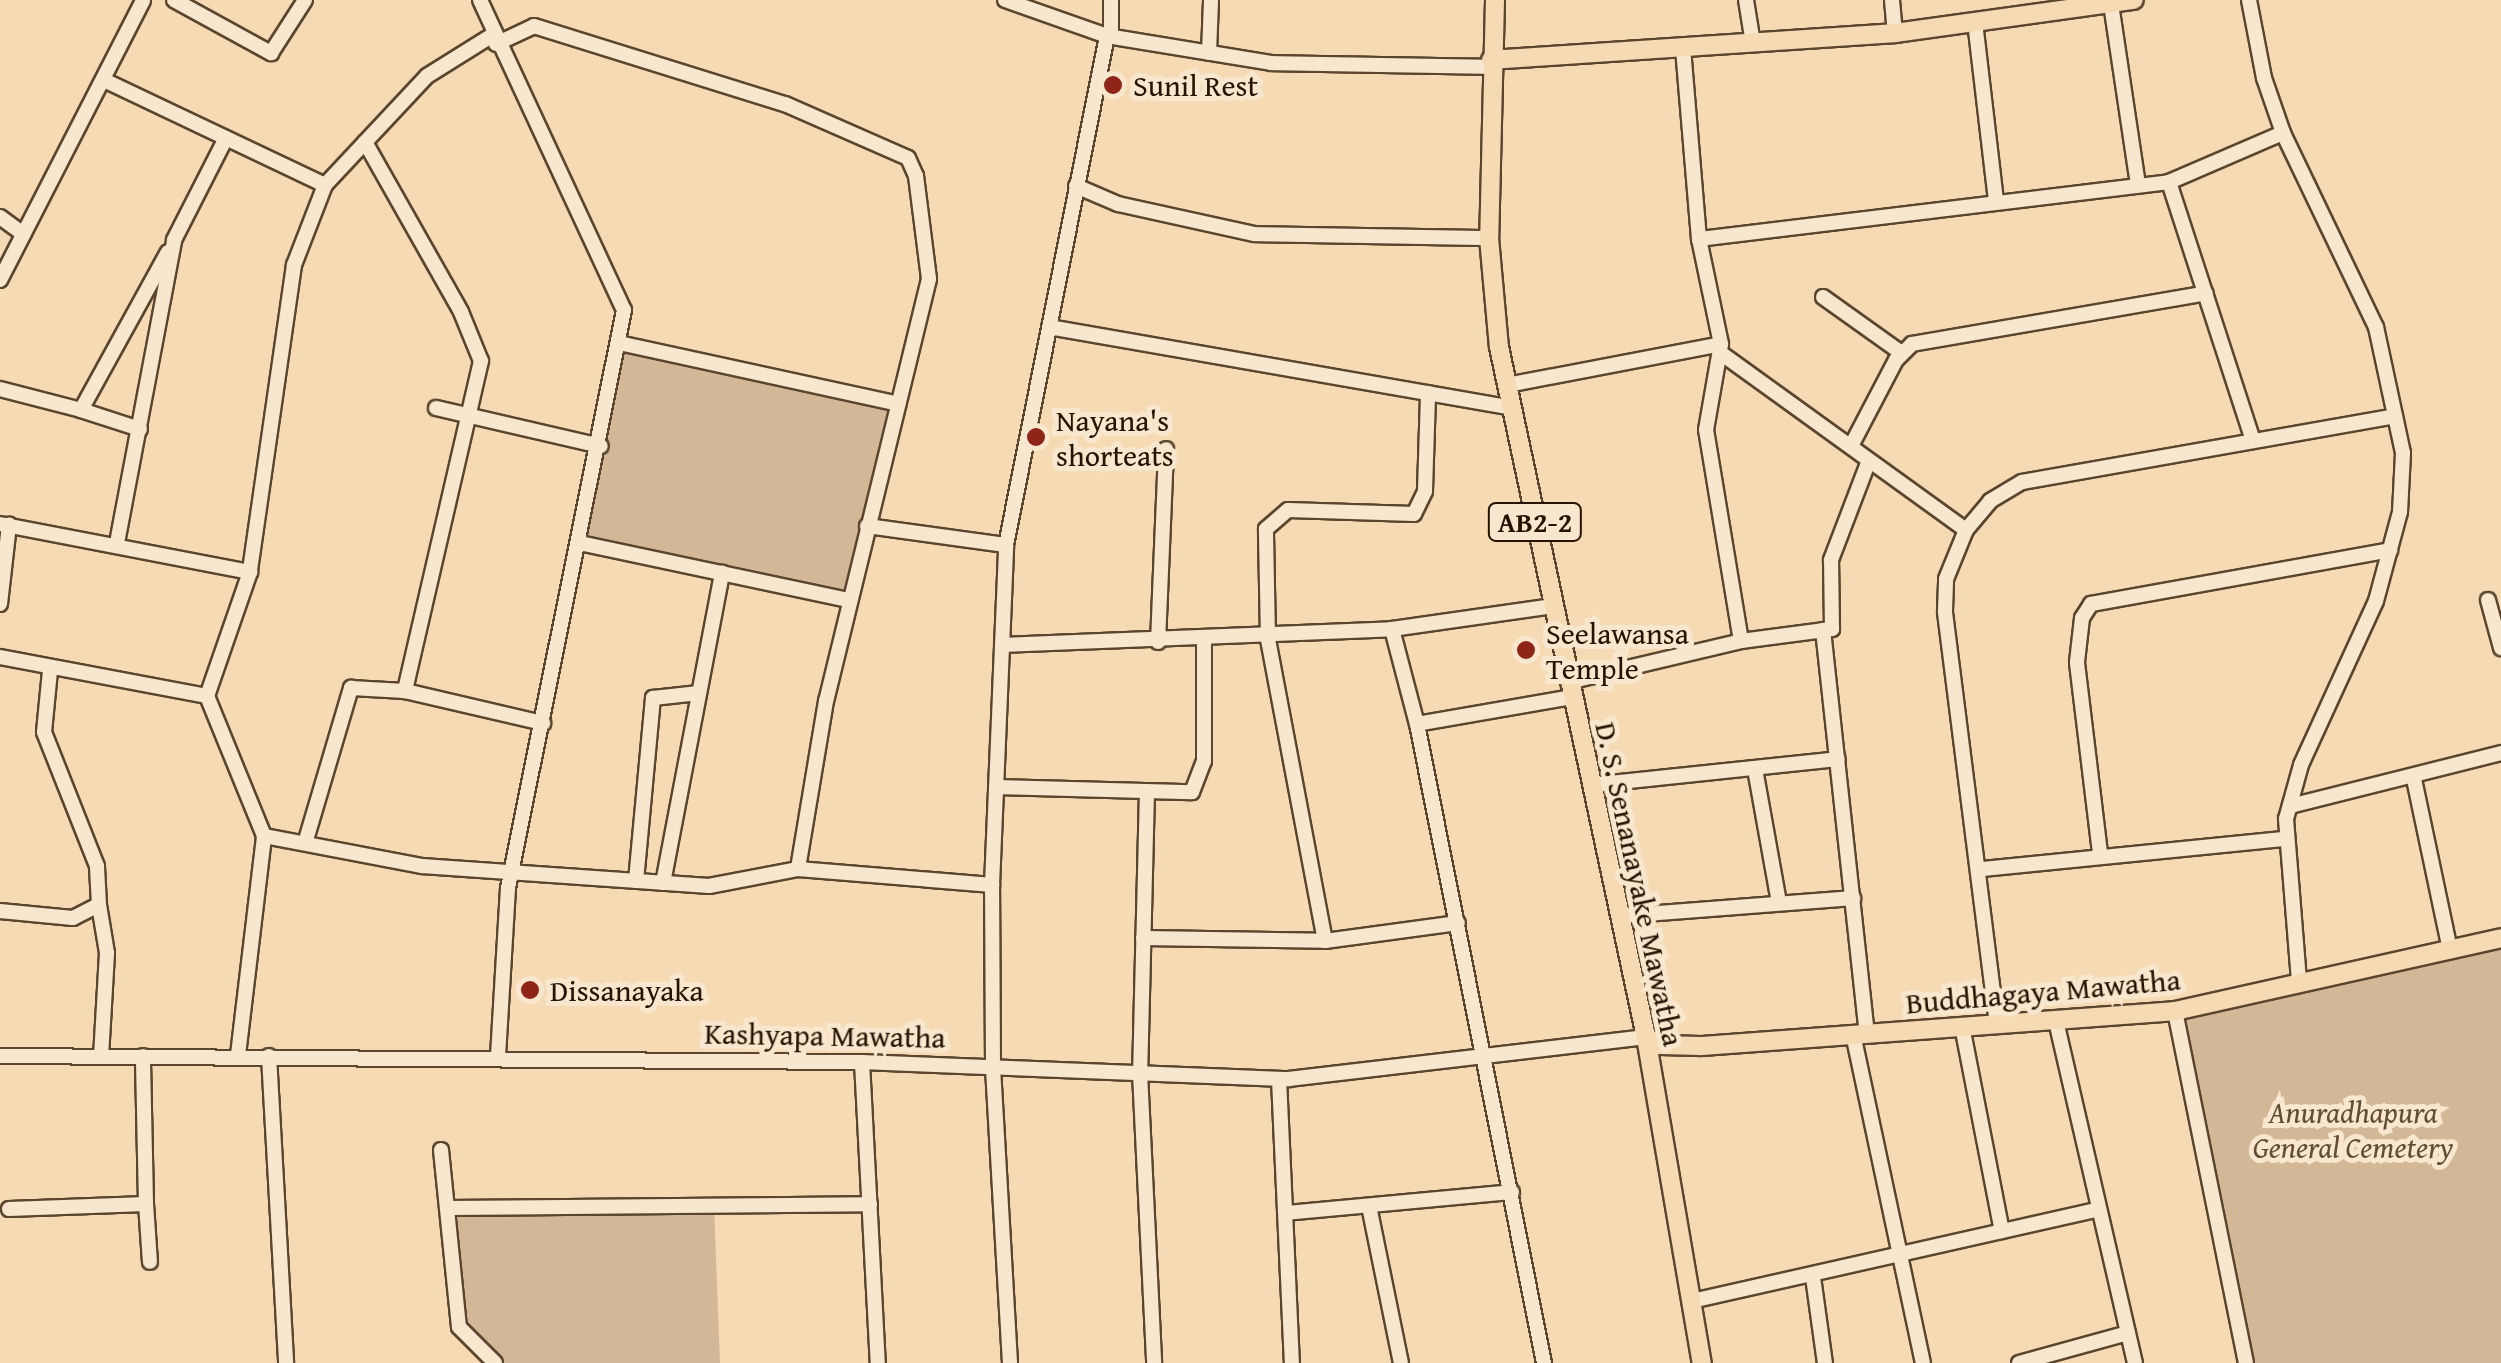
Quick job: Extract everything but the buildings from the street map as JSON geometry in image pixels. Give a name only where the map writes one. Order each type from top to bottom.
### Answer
[{"type":"main road","name":"D. S. Senanayake Mawatha","points":[[1495,0],[1489,238],[1507,385],[1646,1036],[1702,1363]]},
{"type":"main road","points":[[1491,64],[1895,33],[1974,22],[2018,8],[2134,0]]},
{"type":"main road","name":"Buddhagaya Mawatha","points":[[1646,1036],[1673,1046],[2175,1011],[2501,938]]},
{"type":"street","points":[[0,280],[106,81],[142,0]]},
{"type":"street","points":[[174,0],[271,53],[305,0]]},
{"type":"street","points":[[480,0],[494,40],[624,310],[601,446],[511,872],[498,1057]]},
{"type":"street","points":[[1005,0],[1109,37],[1272,63],[1491,64]]},
{"type":"street","points":[[1010,1363],[992,1067],[992,885],[1006,545],[1109,37],[1111,0]]},
{"type":"street","points":[[1209,53],[1210,0]]},
{"type":"street","points":[[1746,0],[1752,44]]},
{"type":"street","points":[[1892,0],[1895,33]]},
{"type":"street","points":[[2249,0],[2264,78],[2283,133],[2376,327],[2404,483],[2376,601],[2307,752],[2290,806],[2284,838],[2299,982]]},
{"type":"street","points":[[2111,4],[2138,184]]},
{"type":"street","points":[[1974,22],[1996,202]]},
{"type":"street","points":[[238,1055],[264,836],[207,696],[250,572],[294,265],[325,185],[427,76],[494,40],[534,26],[785,104],[908,158],[924,211],[929,279],[849,600],[798,869]]},
{"type":"street","points":[[1683,49],[1699,239],[1721,350],[1706,430],[1741,641]]},
{"type":"street","points":[[106,81],[325,185]]},
{"type":"street","points":[[1699,239],[2168,182],[2283,133]]},
{"type":"street","points":[[81,410],[226,138]]},
{"type":"street","points":[[366,142],[480,361],[404,691]]},
{"type":"street","points":[[2168,182],[2252,441]]},
{"type":"street","points":[[1076,186],[1118,204],[1255,234],[1489,238]]},
{"type":"street","points":[[0,217],[23,234]]},
{"type":"street","points":[[117,543],[174,240]]},
{"type":"street","points":[[1850,446],[1900,352],[1932,339],[2206,293]]},
{"type":"street","points":[[1824,298],[1900,352]]},
{"type":"street","points":[[1049,327],[1511,408]]},
{"type":"street","points":[[618,343],[898,404]]},
{"type":"street","points":[[1507,385],[1721,350],[1868,463],[1966,530]]},
{"type":"street","points":[[0,389],[140,429]]},
{"type":"street","points":[[1325,941],[1268,638],[1266,528],[1274,516],[1288,510],[1414,514],[1426,491],[1428,393]]},
{"type":"street","points":[[436,408],[601,446]]},
{"type":"street","points":[[1996,1024],[1982,869],[1945,611],[1946,579],[1966,530],[1990,501],[2022,482],[2395,416]]},
{"type":"street","points":[[1158,642],[1166,448]]},
{"type":"street","points":[[1417,724],[1570,689],[1741,641],[1832,629],[1831,560],[1868,463]]},
{"type":"street","points":[[0,604],[4,524],[250,572]]},
{"type":"street","points":[[867,526],[1006,545]]},
{"type":"street","points":[[580,543],[849,600]]},
{"type":"street","points":[[2100,853],[2077,662],[2082,618],[2091,604],[2390,550]]},
{"type":"street","points":[[663,883],[722,573]]},
{"type":"street","points":[[2488,600],[2501,648]]},
{"type":"street","points":[[1002,645],[1204,642],[1392,630],[1516,616],[1553,606]]},
{"type":"street","points":[[1392,630],[1417,724],[1544,1363]]},
{"type":"street","points":[[1823,630],[1853,898],[1860,1034],[1923,1363]]},
{"type":"street","points":[[996,787],[1192,792],[1204,761],[1204,642]]},
{"type":"street","points":[[0,657],[50,671],[207,696]]},
{"type":"street","points":[[50,671],[44,732],[97,866],[107,954],[101,1056]]},
{"type":"street","points":[[306,840],[352,688],[404,691],[543,723]]},
{"type":"street","points":[[636,881],[652,698],[699,693]]},
{"type":"street","points":[[2290,806],[2414,779],[2501,753]]},
{"type":"street","points":[[1591,785],[1838,759]]},
{"type":"street","points":[[1755,770],[1779,902]]},
{"type":"street","points":[[2414,779],[2450,950]]},
{"type":"street","points":[[1148,791],[1140,1073],[1154,1363]]},
{"type":"street","points":[[264,836],[306,840],[422,866],[663,883],[708,886],[798,869],[992,885]]},
{"type":"street","points":[[1982,869],[2059,866],[2100,853],[2284,838]]},
{"type":"street","points":[[1620,916],[1853,898]]},
{"type":"street","points":[[0,911],[73,918],[99,905]]},
{"type":"street","points":[[1144,938],[1325,941],[1458,923]]},
{"type":"street","points":[[2175,1011],[2246,1363]]},
{"type":"street","points":[[2056,1021],[2135,1363]]},
{"type":"street","points":[[1962,1026],[2002,1231]]},
{"type":"street","name":"Kashyapa Mawatha","points":[[0,1056],[862,1062],[1279,1079],[1481,1052],[1646,1036]]},
{"type":"street","points":[[144,1056],[150,1262]]},
{"type":"street","points":[[269,1056],[286,1363]]},
{"type":"street","points":[[862,1062],[878,1363]]},
{"type":"street","points":[[1279,1079],[1292,1363]]},
{"type":"street","points":[[441,1150],[459,1327],[494,1363]]},
{"type":"street","points":[[1286,1213],[1512,1192]]},
{"type":"street","points":[[9,1209],[146,1204]]},
{"type":"street","points":[[447,1208],[870,1204]]},
{"type":"street","points":[[1369,1206],[1401,1363]]},
{"type":"street","points":[[1692,1301],[1900,1258],[2099,1208]]},
{"type":"street","points":[[1813,1277],[1826,1363]]},
{"type":"street","points":[[2019,1363],[2128,1333]]},
{"type":"green space","points":[[619,343],[899,402],[856,602],[577,543]]},
{"type":"green space","name":"Anuradhapura General Cemetery","points":[[2501,939],[2501,1363],[2252,1363],[2175,1011]]},
{"type":"green space","points":[[714,1206],[720,1363],[495,1363],[459,1327],[447,1208]]},
{"type":"place","name":"Sunil Rest","points":[[1113,85]]},
{"type":"place","name":"Nayana's shorteats","points":[[1036,437]]},
{"type":"place","name":"Seelawansa Temple","points":[[1526,650]]},
{"type":"place","name":"Dissanayaka","points":[[530,990]]}]
